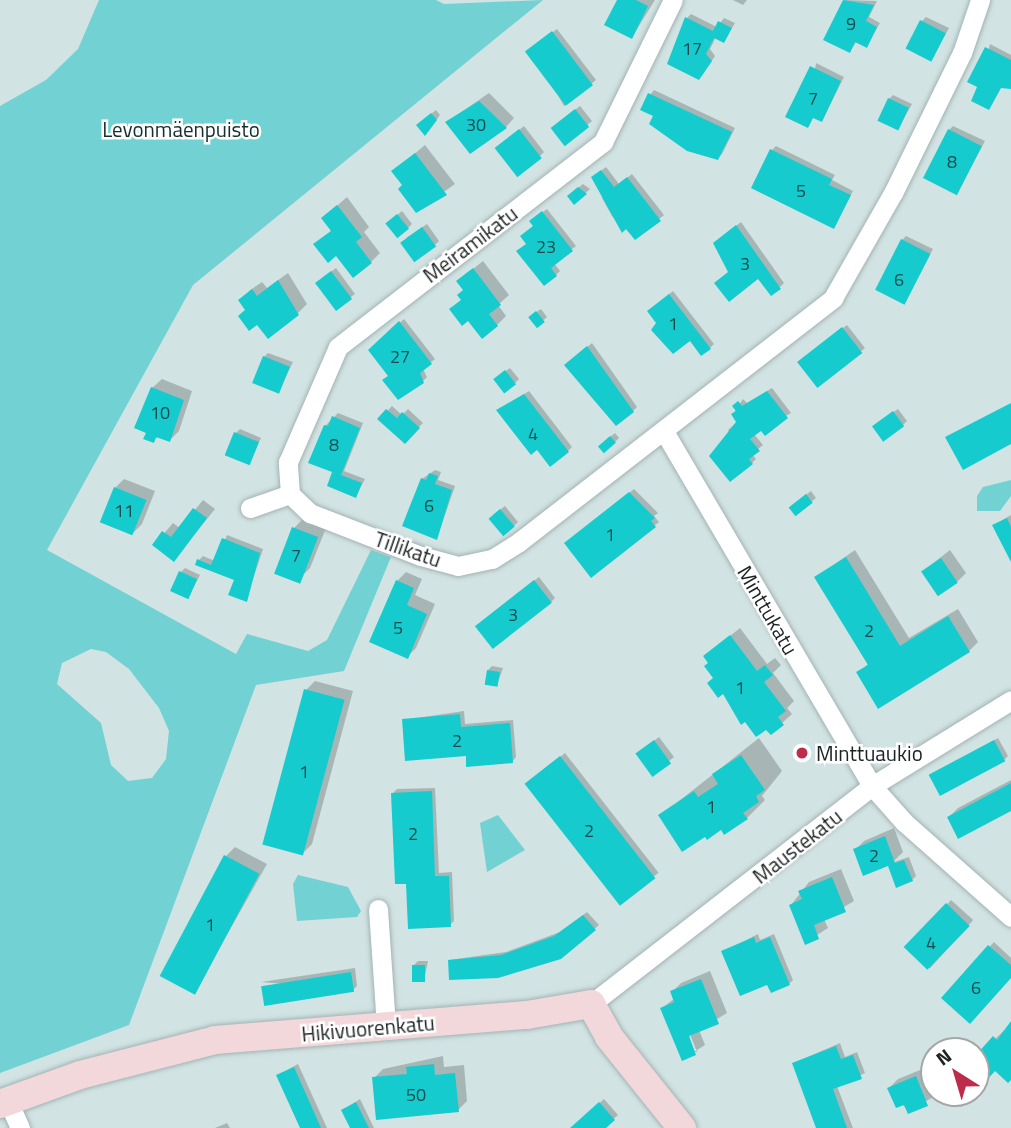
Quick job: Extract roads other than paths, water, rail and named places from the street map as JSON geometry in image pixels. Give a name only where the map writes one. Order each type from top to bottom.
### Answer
[{"type":"street","name":"Meiramikatu","points":[[290,494],[288,462],[338,347],[603,142],[673,0]]},
{"type":"street","points":[[664,433],[843,286],[962,53],[980,0]]},
{"type":"street","name":"Tillikatu","points":[[290,494],[310,513],[421,556],[458,566],[474,565],[519,542],[664,433]]},
{"type":"street","name":"Minttukatu","points":[[664,433],[872,786],[904,822],[1011,917]]},
{"type":"street","points":[[250,508],[290,494]]},
{"type":"street","name":"Maustekatu","points":[[591,1004],[872,786],[1011,699]]},
{"type":"street","points":[[378,909],[386,1026]]},
{"type":"street","points":[[591,1004],[609,1037],[682,1128]]},
{"type":"street","name":"Hikivuorenkatu","points":[[4,1103],[80,1074],[215,1040],[566,1011],[591,1004]]},
{"type":"street","points":[[4,1103],[20,1128]]},
{"type":"place","name":"Minttuaukio","points":[[802,753]]},
{"type":"park label","name":"Levonmäenpuisto","points":[[181,129]]}]
